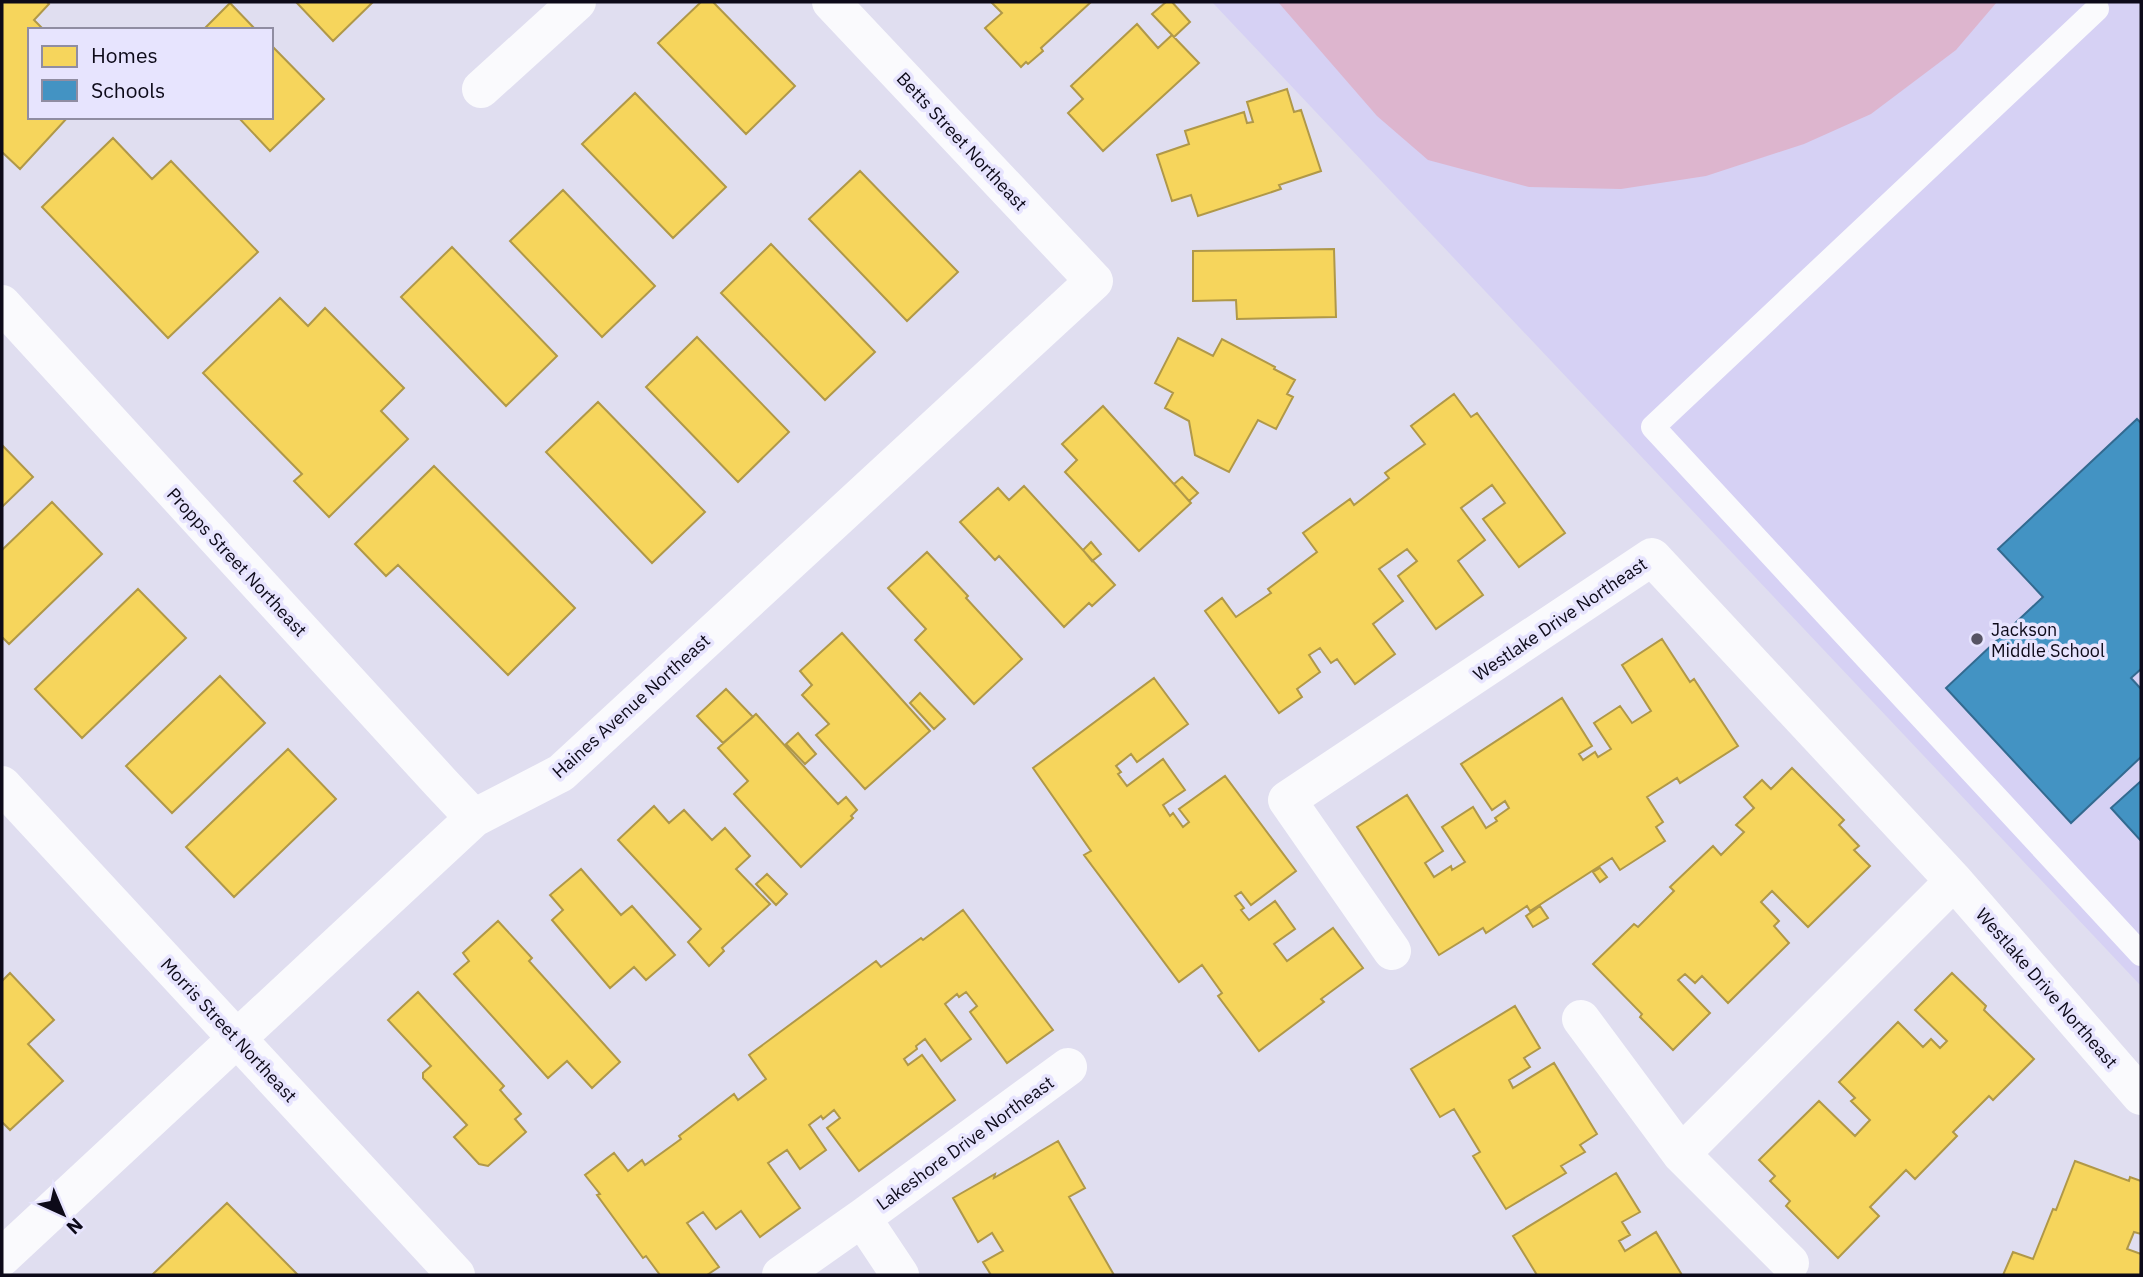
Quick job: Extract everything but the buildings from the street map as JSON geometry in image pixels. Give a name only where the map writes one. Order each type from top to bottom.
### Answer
[{"type":"street","points":[[481,89],[577,2]]},
{"type":"street","name":"Betts Street Northeast","points":[[831,2],[1094,281]]},
{"type":"street","name":"Haines Avenue Northeast","points":[[2,1256],[474,818],[561,773],[1094,281]]},
{"type":"street","name":"Propps Street Northeast","points":[[2,304],[474,818]]},
{"type":"street","name":"Westlake Drive Northeast","points":[[1392,951],[1287,800],[1652,557],[1954,881],[2141,1096]]},
{"type":"street","name":"Morris Street Northeast","points":[[2,785],[456,1275]]},
{"type":"street","points":[[1681,1154],[1954,881]]},
{"type":"street","points":[[1581,1019],[1681,1154],[1790,1263]]},
{"type":"street","name":"Lakeshore Drive Northeast","points":[[781,1275],[862,1219],[1068,1067]]},
{"type":"street","name":"Lakeshore Drive Northeast","points":[[862,1219],[900,1275]]},
{"type":"lane","points":[[2096,9],[1653,427],[2141,954]]},
{"type":"shaded area","name":"Jackson Middle School","points":[[1212,2],[2141,2],[2141,986],[1485,291]]},
{"type":"shaded area","points":[[1278,2],[1997,2],[1956,50],[1871,114],[1804,144],[1706,176],[1621,189],[1529,187],[1428,160],[1377,116]]},
{"type":"place","name":"Jackson Middle School","points":[[1977,639]]}]
